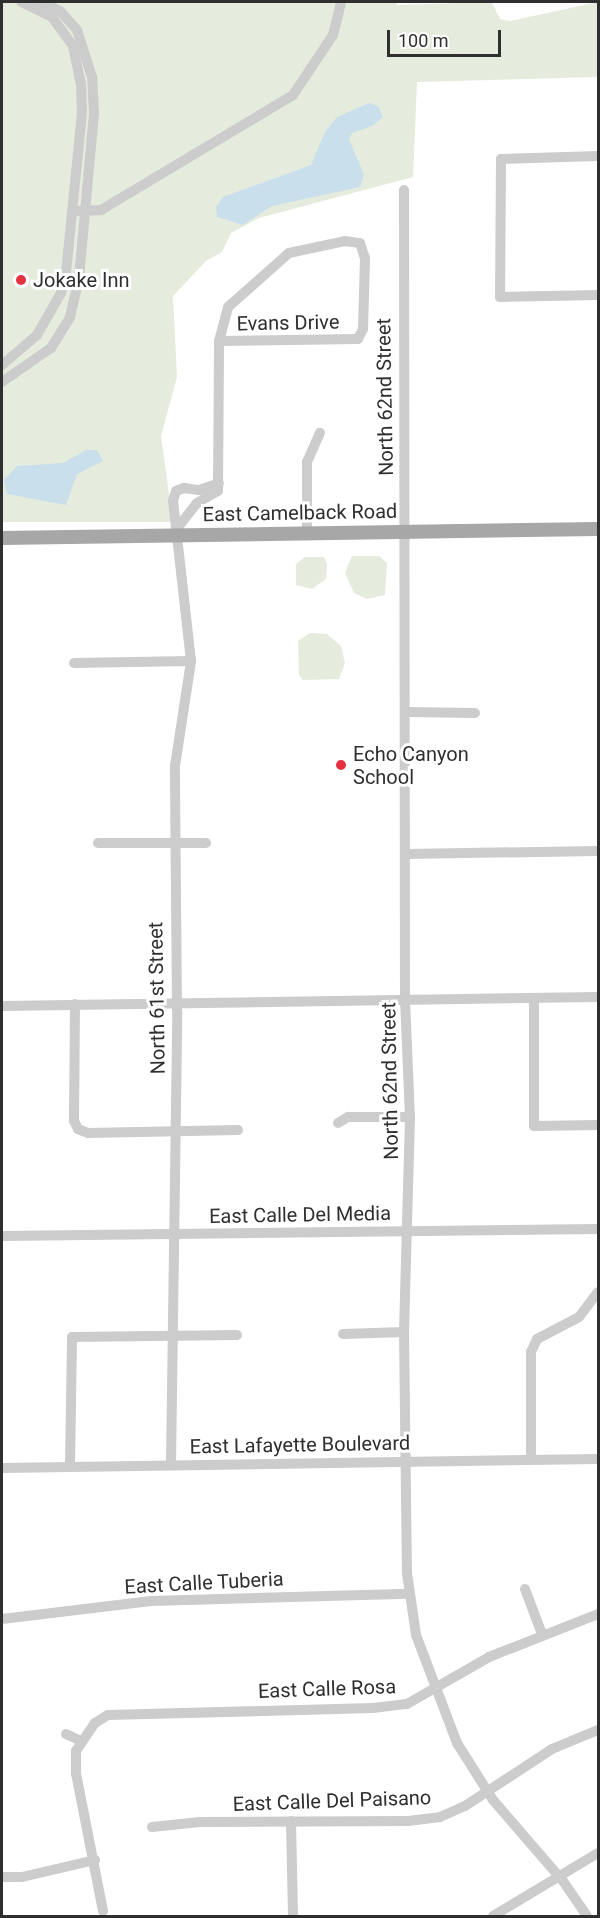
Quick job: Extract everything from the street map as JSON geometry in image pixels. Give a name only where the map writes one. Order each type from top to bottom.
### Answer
[{"type":"main road","name":"East Camelback Road","points":[[2,538],[179,530],[307,533],[598,529]]},
{"type":"street","points":[[2,382],[51,348],[70,317],[79,278],[82,112],[78,66],[63,29],[52,17],[21,2]]},
{"type":"street","points":[[2,365],[37,335],[61,293],[79,211],[94,113],[92,77],[77,30],[60,11],[41,2]]},
{"type":"street","points":[[79,211],[101,210],[293,95],[333,35],[341,2]]},
{"type":"street","points":[[598,156],[501,159],[500,297],[598,295]]},
{"type":"street","name":"North 62nd Street","points":[[404,190],[405,999],[410,1117],[410,1223],[405,1231],[404,1462],[409,1594],[416,1635],[434,1691],[456,1743],[487,1791],[557,1875],[587,1917]]},
{"type":"street","name":"Evans Drive","points":[[219,341],[358,339],[363,329],[364,302],[364,258],[360,243],[345,241],[289,253],[228,307],[219,341],[219,483]]},
{"type":"street","points":[[307,533],[307,462],[320,433]]},
{"type":"street","points":[[179,530],[173,501],[176,491],[219,483]]},
{"type":"street","points":[[197,503],[214,495],[219,483]]},
{"type":"street","points":[[179,530],[197,503],[198,496],[193,489]]},
{"type":"street","name":"North 61st Street","points":[[171,1464],[176,1131],[173,843],[176,748],[191,661],[179,530]]},
{"type":"street","points":[[74,663],[191,661]]},
{"type":"street","points":[[406,712],[475,712]]},
{"type":"street","points":[[98,843],[206,843]]},
{"type":"street","points":[[405,854],[598,850]]},
{"type":"street","points":[[2,1006],[598,997]]},
{"type":"street","points":[[534,998],[534,1126],[598,1125]]},
{"type":"street","points":[[75,1004],[74,1121],[78,1129],[88,1133],[238,1130]]},
{"type":"street","points":[[338,1123],[348,1117],[410,1117]]},
{"type":"street","name":"East Calle Del Media","points":[[2,1236],[598,1229]]},
{"type":"street","points":[[531,1460],[531,1352],[537,1339],[579,1317],[598,1292]]},
{"type":"street","points":[[343,1334],[404,1332]]},
{"type":"street","points":[[70,1466],[72,1337],[237,1335]]},
{"type":"street","name":"East Lafayette Boulevard","points":[[2,1468],[598,1459]]},
{"type":"street","points":[[525,1589],[542,1634]]},
{"type":"street","name":"East Calle Tuberia","points":[[2,1619],[151,1601],[409,1594]]},
{"type":"street","name":"East Calle Rosa","points":[[81,1741],[95,1723],[108,1715],[373,1708],[407,1704],[434,1691],[489,1658],[542,1634],[598,1614]]},
{"type":"street","name":"East Calle Del Paisano","points":[[152,1827],[291,1821],[408,1821],[440,1817],[487,1791],[552,1749],[598,1730]]},
{"type":"street","points":[[66,1734],[81,1741],[76,1751],[76,1774],[95,1860],[103,1911]]},
{"type":"street","points":[[291,1821],[293,1917]]},
{"type":"street","points":[[493,1917],[557,1875],[598,1853]]},
{"type":"street","points":[[2,1877],[22,1877],[95,1860]]},
{"type":"green space","points":[[2,2],[396,2],[397,5],[492,2],[500,19],[510,21],[598,2],[598,77],[417,82],[413,177],[259,218],[231,233],[222,252],[206,261],[173,296],[177,377],[161,436],[173,522],[2,522]]},
{"type":"green space","points":[[352,556],[379,556],[387,563],[385,595],[367,599],[354,593],[345,573]]},
{"type":"green space","points":[[305,557],[324,557],[327,564],[326,579],[312,589],[296,585],[296,564]]},
{"type":"green space","points":[[310,633],[327,634],[341,646],[345,663],[339,679],[303,680],[299,675],[298,641]]},
{"type":"water","points":[[369,103],[378,106],[383,117],[372,126],[352,133],[349,139],[364,175],[360,187],[272,206],[243,225],[217,217],[216,207],[223,197],[311,165],[325,132],[337,117]]},
{"type":"water","points":[[86,450],[97,450],[103,461],[77,474],[66,505],[7,494],[4,480],[17,466],[63,463]]},
{"type":"place","name":"Jokake Inn","points":[[21,280]]},
{"type":"place","name":"Echo Canyon School","points":[[341,765]]}]
